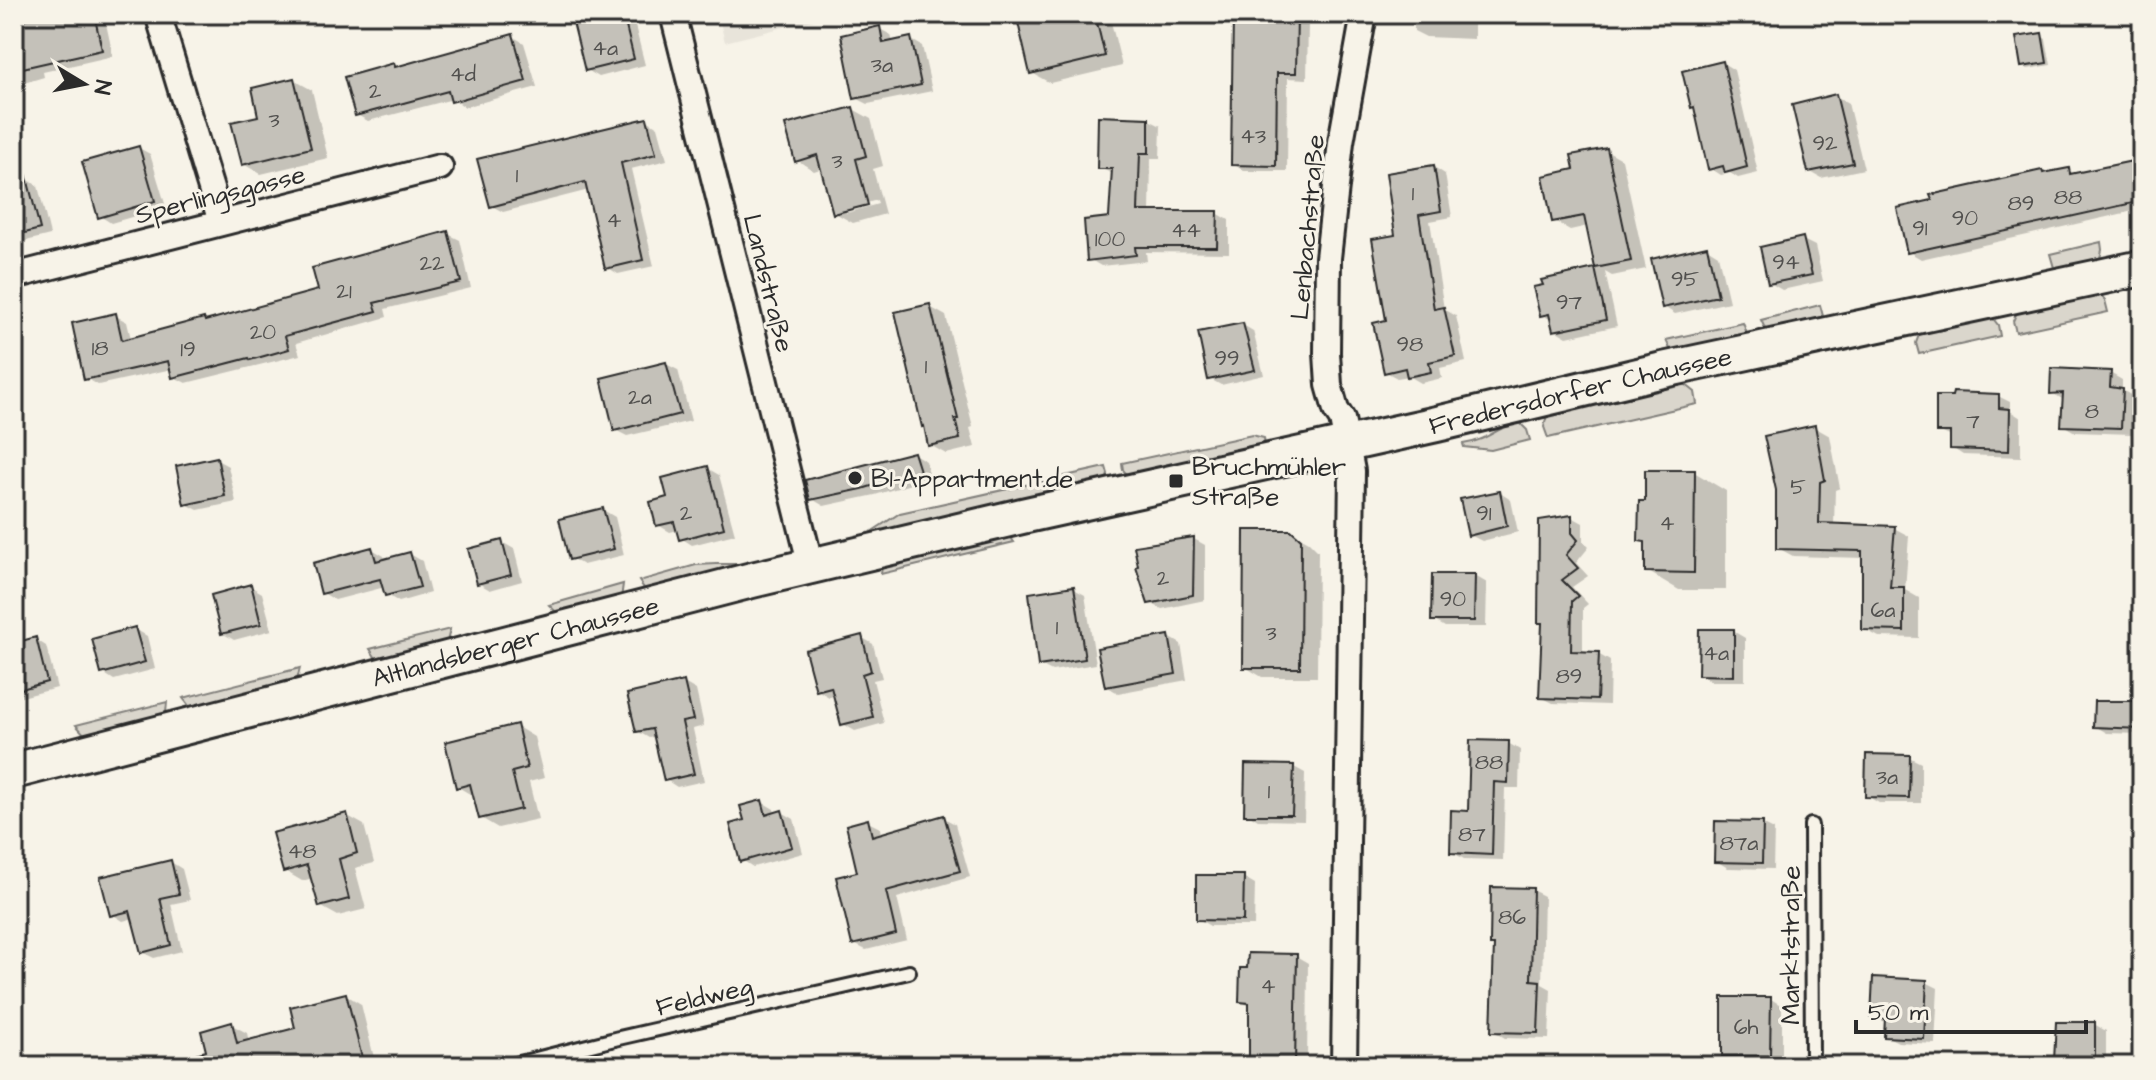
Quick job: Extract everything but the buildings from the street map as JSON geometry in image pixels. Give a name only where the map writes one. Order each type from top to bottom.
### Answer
[{"type":"main road","name":"Fredersdorfer Chaussee","points":[[1019,516],[1437,424],[1663,370],[2142,268]]},
{"type":"main road","name":"Altlandsberger Chaussee","points":[[14,771],[752,580],[1019,516]]},
{"type":"street","points":[[158,14],[221,222]]},
{"type":"street","name":"Landstraße","points":[[673,14],[811,566]]},
{"type":"street","name":"Lenbachstraße","points":[[1347,443],[1329,385],[1328,258],[1341,142],[1364,14]]},
{"type":"street","name":"Sperlingsgasse","points":[[14,276],[440,167]]},
{"type":"street","points":[[1344,1066],[1352,471],[1347,443]]},
{"type":"lane","name":"Marktstraße","points":[[1811,825],[1812,1066]]},
{"type":"lane","name":"Feldweg","points":[[508,1066],[909,972]]},
{"type":"shaded area","points":[[718,14],[836,14],[725,42]]},
{"type":"shaded area","points":[[2101,242],[2099,262],[2055,271],[2050,254]]},
{"type":"shaded area","points":[[2097,291],[2105,300],[2108,312],[2016,332],[2013,321],[2018,310]]},
{"type":"shaded area","points":[[1820,305],[1823,316],[1818,325],[1768,335],[1761,320]]},
{"type":"shaded area","points":[[1991,316],[1998,325],[2000,336],[1919,354],[1916,343],[1920,332]]},
{"type":"shaded area","points":[[1743,323],[1746,331],[1743,341],[1677,355],[1666,340]]},
{"type":"shaded area","points":[[1685,384],[1695,392],[1697,404],[1548,438],[1544,427],[1547,415]]},
{"type":"shaded area","points":[[1518,421],[1527,430],[1530,440],[1491,450],[1464,447],[1463,444],[1478,441]]},
{"type":"shaded area","points":[[1252,435],[1264,438],[1265,448],[1129,477],[1123,470],[1122,463]]},
{"type":"shaded area","points":[[1106,467],[1106,483],[868,538],[868,534],[900,513]]},
{"type":"shaded area","points":[[1009,535],[1014,542],[881,574],[882,566]]},
{"type":"shaded area","points":[[750,564],[646,591],[639,581],[696,565]]},
{"type":"shaded area","points":[[623,584],[621,599],[558,614],[549,605]]},
{"type":"shaded area","points":[[450,629],[447,642],[377,660],[370,649]]},
{"type":"shaded area","points":[[300,668],[297,680],[190,707],[183,698]]},
{"type":"shaded area","points":[[167,702],[166,713],[84,734],[76,725]]},
{"type":"place","name":"B1-Appartment.de","points":[[855,478]]},
{"type":"place","name":"Bruchmühler Straße","points":[[1176,481]]}]
